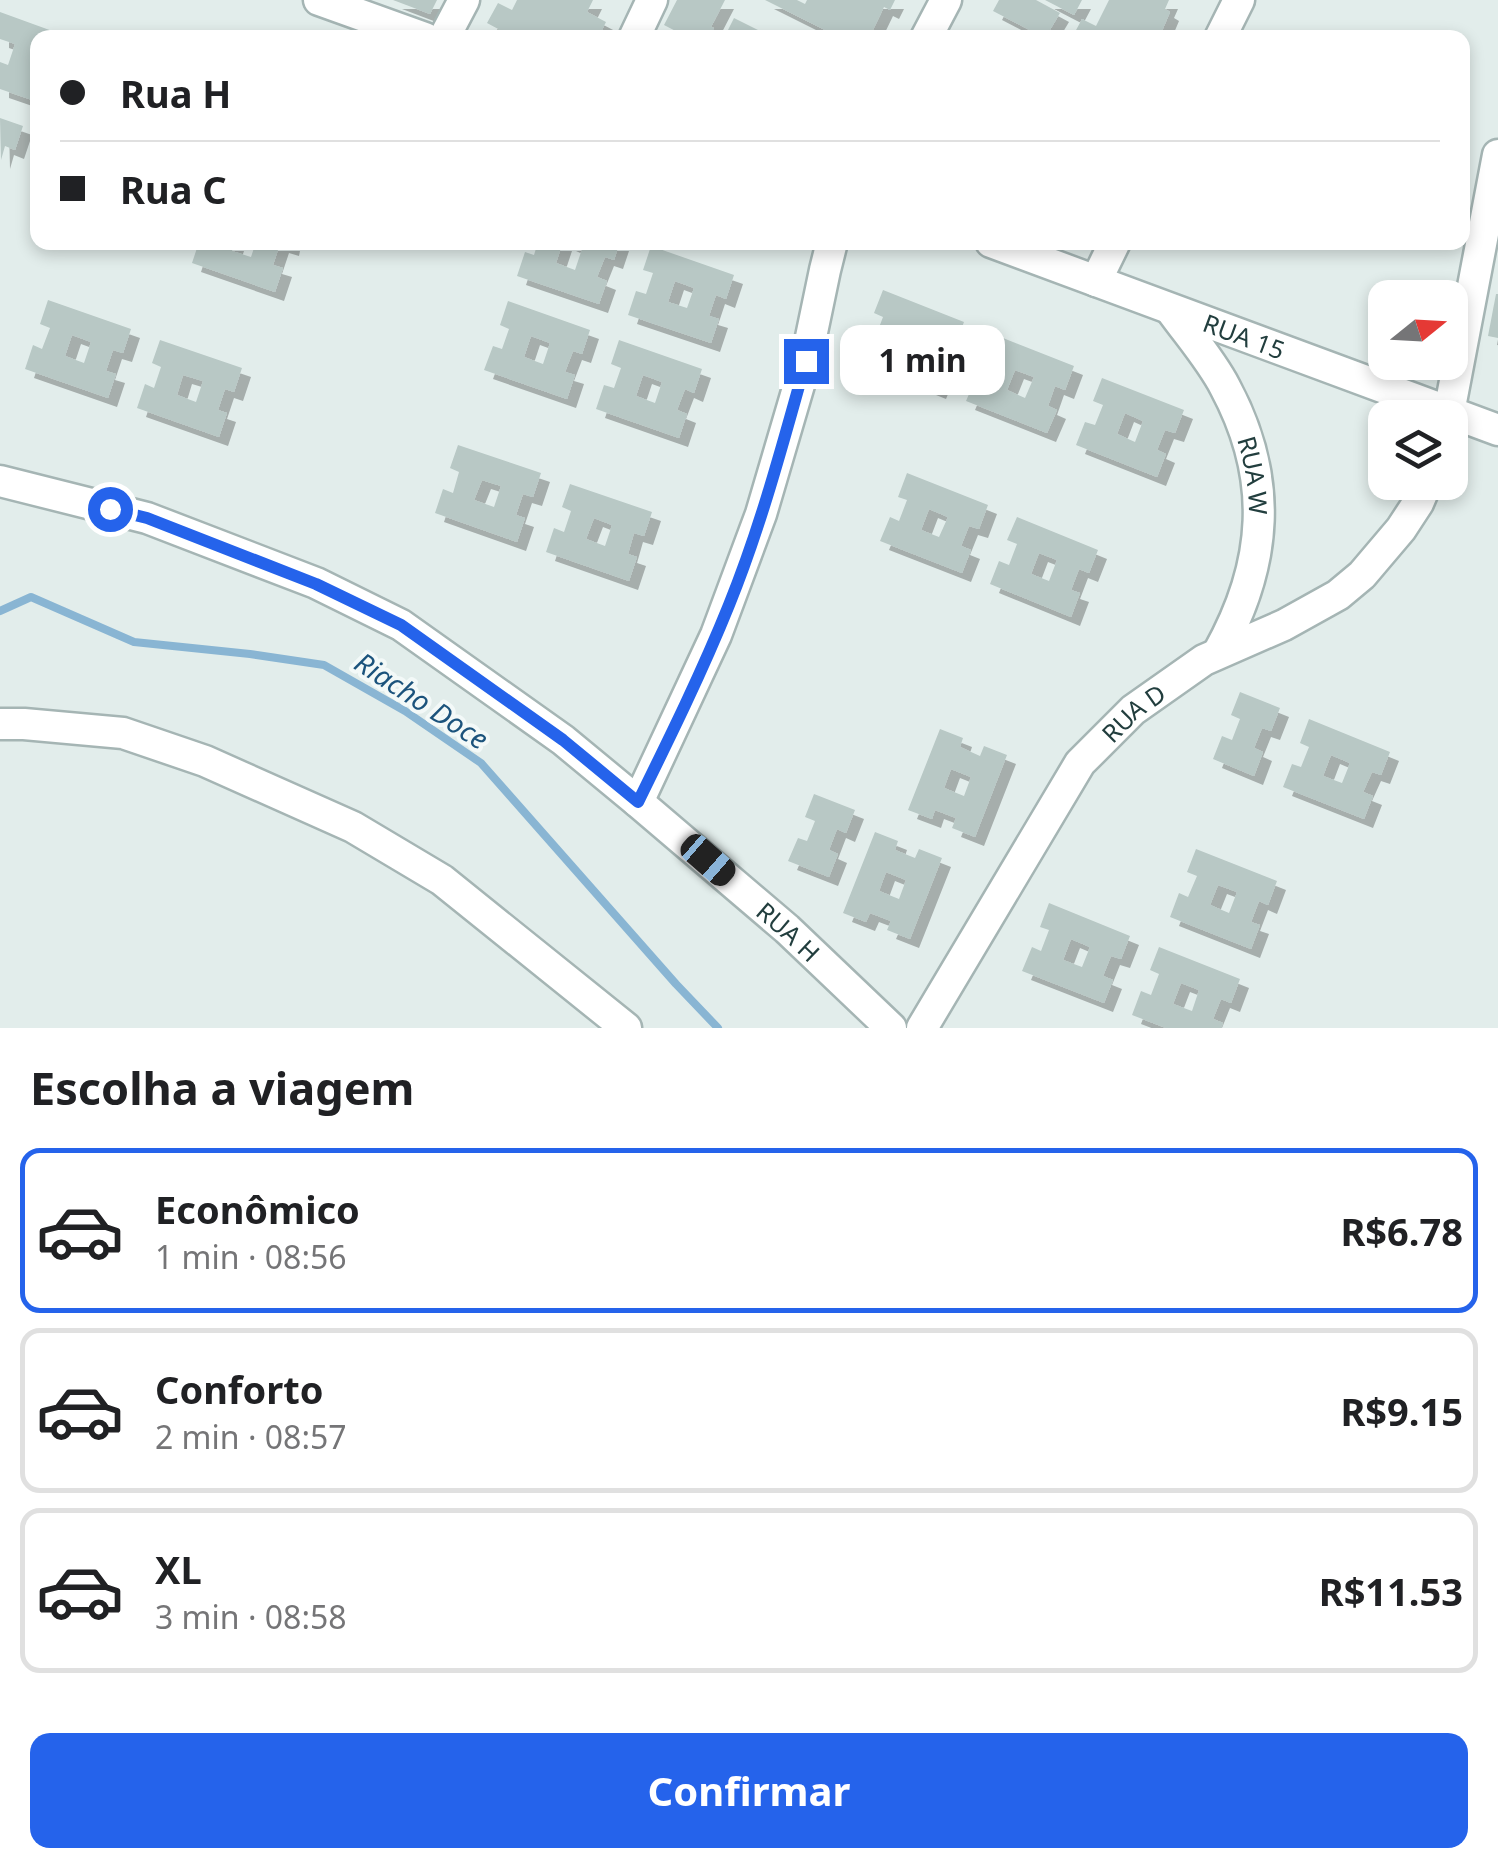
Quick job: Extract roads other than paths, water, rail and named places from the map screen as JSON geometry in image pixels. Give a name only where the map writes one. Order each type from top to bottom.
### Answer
[{"type":"street","points":[[319,0],[403,30]]},
{"type":"street","points":[[448,30],[464,0]]},
{"type":"street","points":[[638,30],[652,0]]},
{"type":"street","points":[[930,30],[946,0]]},
{"type":"street","points":[[1224,30],[1239,0]]},
{"type":"street","points":[[1451,400],[1498,155]]},
{"type":"street","points":[[638,802],[716,634],[756,528],[806,361],[830,250]]},
{"type":"street","name":"RUA 15","points":[[1013,250],[1408,400]]},
{"type":"street","points":[[1096,281],[1111,250]]},
{"type":"street","name":"RUA W","points":[[1171,310],[1224,384],[1244,432],[1257,481],[1260,517],[1248,587],[1236,621],[1218,653]]},
{"type":"street","name":"RUA 15","points":[[1468,421],[1498,430]]},
{"type":"street","name":"RUA H","points":[[0,480],[147,518],[316,584],[401,625],[563,740],[787,929],[891,1028]]},
{"type":"street","name":"RUA D","points":[[922,1028],[1080,762],[1133,710],[1167,684],[1218,653],[1284,625],[1338,595],[1362,575],[1401,529],[1419,500]]},
{"type":"street","points":[[0,724],[123,734],[205,761],[354,827],[442,880],[626,1028]]},
{"type":"waterway","name":"Riacho Doce","points":[[0,611],[31,597],[134,642],[324,665],[405,711],[481,763],[718,1028]]}]
